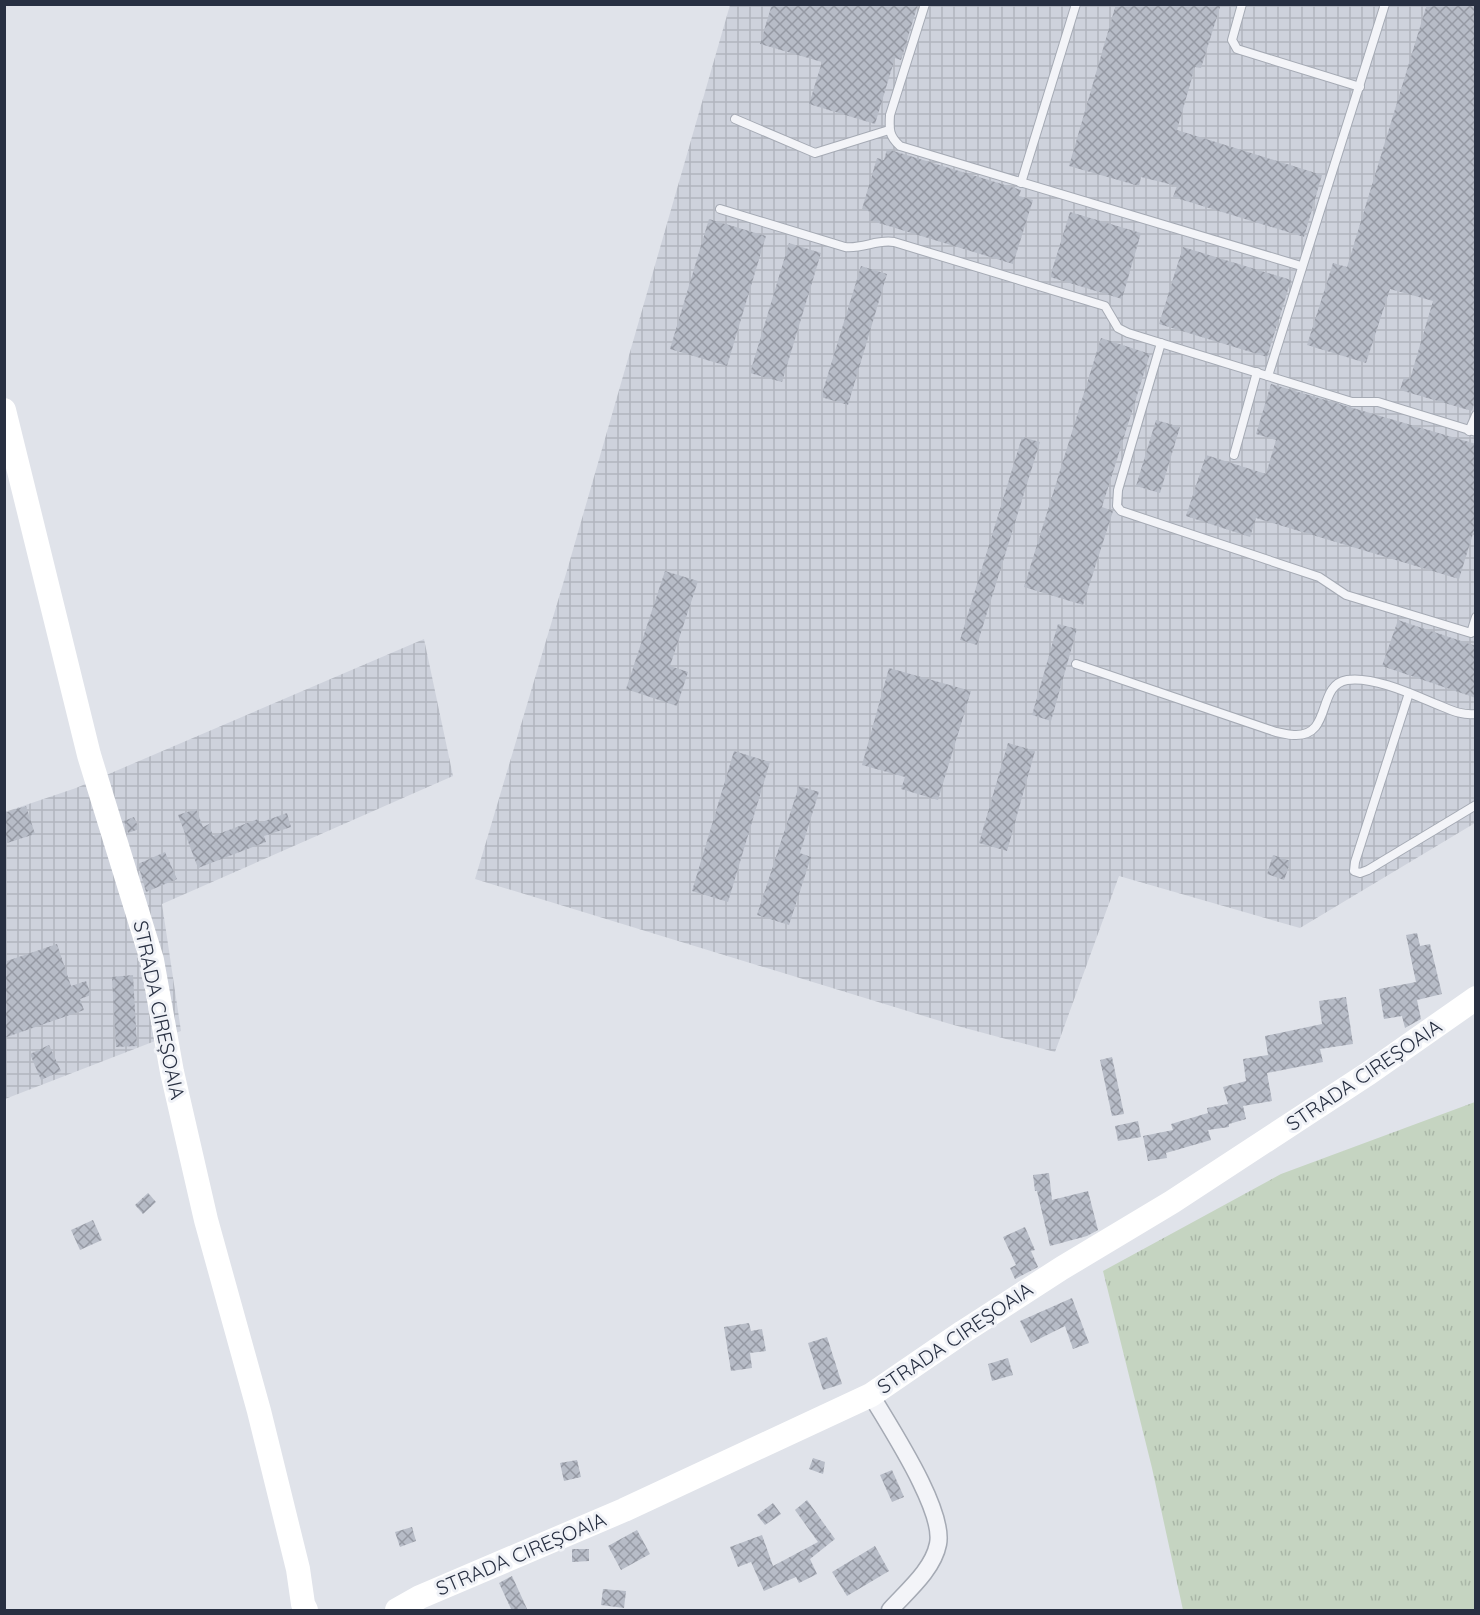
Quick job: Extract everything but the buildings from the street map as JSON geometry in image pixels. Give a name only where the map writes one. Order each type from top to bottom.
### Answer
[{"type":"street","name":"STRADA CIREȘOAIA","points":[[4,410],[89,755],[152,960],[172,1072],[206,1220],[259,1411],[298,1569],[303,1608]]},
{"type":"street","name":"STRADA CIREȘOAIA","points":[[397,1611],[420,1597],[624,1510],[871,1395],[963,1332],[1062,1268],[1172,1202],[1369,1073],[1476,998]]},
{"type":"street","points":[[871,1395],[921,1484],[935,1515],[939,1543],[932,1562],[890,1611]]},
{"type":"lane","points":[[925,4],[890,115],[891,138],[900,146],[1301,266]]},
{"type":"lane","points":[[1022,183],[1076,4]]},
{"type":"lane","points":[[1242,4],[1232,40],[1237,50],[1360,87]]},
{"type":"lane","points":[[1268,376],[1385,4]]},
{"type":"lane","points":[[735,119],[815,153],[889,130]]},
{"type":"lane","points":[[720,209],[845,248],[855,249],[885,240],[1106,306],[1118,328],[1128,333],[1352,402],[1378,402],[1472,431],[1476,415]]},
{"type":"lane","points":[[1161,343],[1118,490],[1117,506],[1121,511],[1318,577],[1346,595],[1473,634],[1476,617]]},
{"type":"lane","points":[[1234,455],[1257,372]]},
{"type":"lane","points":[[1076,664],[1276,732],[1294,735],[1306,734],[1317,727],[1329,694],[1343,680],[1360,679],[1410,693],[1464,715],[1476,714]]},
{"type":"lane","points":[[1410,693],[1354,871],[1360,873],[1368,870],[1476,804]]},
{"type":"shaded area","points":[[730,5],[1475,5],[1475,823],[1300,928],[1119,876],[1055,1052],[950,1024],[475,879],[568,567]]},
{"type":"shaded area","points":[[424,639],[453,776],[162,904],[181,1031],[5,1099],[5,812],[76,788]]},
{"type":"green space","points":[[1475,1102],[1475,1610],[1183,1610],[1152,1468],[1103,1271],[1281,1174]]}]
